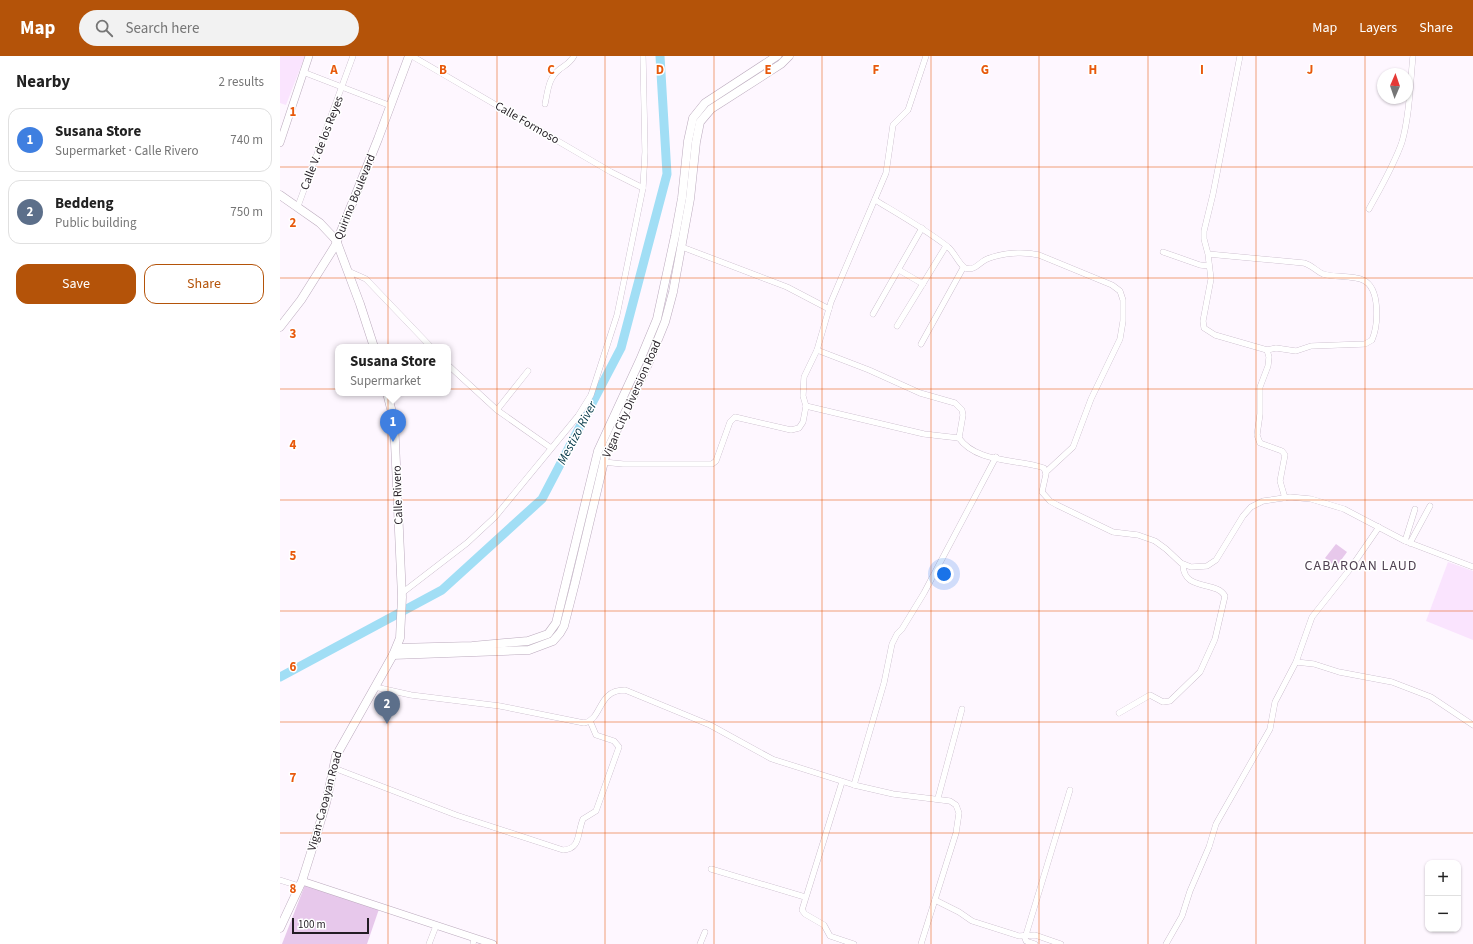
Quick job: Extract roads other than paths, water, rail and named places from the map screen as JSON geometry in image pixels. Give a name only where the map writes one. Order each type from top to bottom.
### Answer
[{"type":"main road","name":"Quirino Boulevard","points":[[281,324],[301,300],[336,240],[410,56]]},
{"type":"main road","name":"Vigan City Diversion Road","points":[[393,655],[414,651],[528,641],[548,634],[556,623],[606,453],[648,364],[665,322],[682,247],[679,237],[682,198],[688,141],[693,118],[705,103],[777,56]]},
{"type":"main road","name":"Vigan City Diversion Road","points":[[578,551],[598,450],[640,360],[657,319],[679,237],[700,122],[711,109],[781,64],[789,56]]},
{"type":"main road","points":[[280,195],[298,206],[320,223],[336,240],[373,344]]},
{"type":"main road","name":"Calle Rivero","points":[[388,396],[394,420],[402,595],[400,637]]},
{"type":"main road","points":[[400,637],[414,651]]},
{"type":"main road","name":"Vigan-Caoayan Road","points":[[280,928],[300,883],[326,803],[340,746],[393,655],[400,637]]},
{"type":"main road","name":"Vigan City Diversion Road","points":[[393,655],[414,651]]},
{"type":"street","points":[[280,143],[308,56]]},
{"type":"street","name":"Calle V. de los Reyes","points":[[298,206],[353,56]]},
{"type":"street","name":"Calle Formoso","points":[[410,56],[611,172],[643,188]]},
{"type":"street","points":[[545,104],[549,82],[559,69],[568,64],[574,56]]},
{"type":"street","points":[[402,595],[467,543],[496,517],[586,404],[599,375],[617,314],[643,188],[645,152],[643,56]]},
{"type":"street","points":[[603,462],[623,464],[712,464],[716,461],[730,422],[733,418],[746,418],[791,430],[799,428],[802,425],[806,406],[803,401],[803,382],[816,350],[829,309],[876,200],[888,167],[893,125],[908,110],[926,56]]},
{"type":"street","points":[[1208,254],[1304,263],[1311,265],[1323,274],[1360,279],[1366,282],[1370,286],[1377,308],[1373,338],[1368,344],[1311,346],[1296,352],[1276,348],[1267,350],[1215,335],[1204,328],[1203,321],[1210,279],[1204,231],[1213,194],[1240,56]]},
{"type":"street","points":[[1369,209],[1397,156],[1402,141],[1407,119],[1413,56]]},
{"type":"street","points":[[303,72],[391,106]]},
{"type":"street","points":[[876,200],[922,228],[946,246],[952,251],[963,268]]},
{"type":"street","points":[[874,314],[922,228]]},
{"type":"street","points":[[897,326],[946,246]]},
{"type":"street","points":[[682,247],[787,287],[829,309]]},
{"type":"street","points":[[1163,252],[1200,265],[1209,266]]},
{"type":"street","points":[[963,268],[973,269],[986,260],[1003,255],[1035,254],[1112,285],[1120,291],[1122,295],[1123,321],[1116,348],[1091,399],[1073,447],[1046,472],[1042,492],[1053,503],[1116,533],[1138,535],[1155,542],[1183,565],[1198,568],[1212,564],[1221,552],[1242,516],[1251,507],[1260,502],[1285,498],[1311,499],[1356,514],[1408,542],[1473,567]]},
{"type":"street","points":[[921,344],[963,268]]},
{"type":"street","points":[[899,270],[923,284]]},
{"type":"street","points":[[348,271],[366,279],[428,344]]},
{"type":"street","points":[[816,350],[850,362],[920,392],[955,403],[962,410],[963,415],[959,438]]},
{"type":"street","points":[[1267,350],[1269,361],[1260,387],[1260,414],[1257,438],[1260,443],[1282,450],[1285,455],[1280,481],[1285,498]]},
{"type":"street","points":[[451,368],[497,410],[551,448]]},
{"type":"street","points":[[497,410],[528,371]]},
{"type":"street","points":[[806,406],[924,434],[959,438],[973,450],[996,457],[1042,467],[1046,472]]},
{"type":"street","points":[[854,785],[884,683],[892,644],[896,634],[902,628],[924,593],[996,457]]},
{"type":"street","points":[[1408,542],[1430,506]]},
{"type":"street","points":[[1408,542],[1415,509]]},
{"type":"street","points":[[1166,944],[1182,916],[1190,890],[1209,847],[1216,824],[1270,729],[1274,702],[1296,662],[1312,617],[1350,569],[1379,527]]},
{"type":"street","points":[[1120,713],[1150,695],[1163,702],[1171,701],[1195,678],[1206,662],[1215,639],[1225,596],[1217,589],[1192,581],[1183,572],[1183,565]]},
{"type":"street","points":[[1296,662],[1314,664],[1339,672],[1392,682],[1431,697],[1473,726]]},
{"type":"street","points":[[375,687],[411,695],[500,706],[581,723],[590,721],[608,694],[617,690],[629,690],[710,725],[772,759],[854,785],[893,794],[938,798],[953,803],[959,813],[954,840],[921,944]]},
{"type":"street","points":[[938,798],[962,709]]},
{"type":"street","points":[[334,768],[456,815],[563,850],[570,849],[574,848],[576,844],[583,819],[596,811],[619,747],[614,740],[596,735],[590,721]]},
{"type":"street","points":[[842,782],[802,908],[803,912],[824,926],[830,936],[854,944]]},
{"type":"street","points":[[1035,944],[1026,940],[1026,935],[1070,790]]},
{"type":"street","points":[[711,869],[805,897]]},
{"type":"street","points":[[280,880],[300,883],[436,926],[474,941],[493,944]]},
{"type":"street","points":[[935,900],[959,912],[972,921],[1019,936],[1035,935],[1061,944]]},
{"type":"street","points":[[429,944],[436,926]]},
{"type":"street","points":[[700,944],[705,932]]},
{"type":"waterway","name":"Mestizo River","points":[[280,677],[442,590],[542,499],[621,348],[667,174],[660,56]]},
{"type":"place","name":"Susana Store","points":[[393,442]]},
{"type":"place","name":"Beddeng","points":[[387,724]]},
{"type":"district","name":"CABAROAN LAUD","points":[[1361,566]]}]
